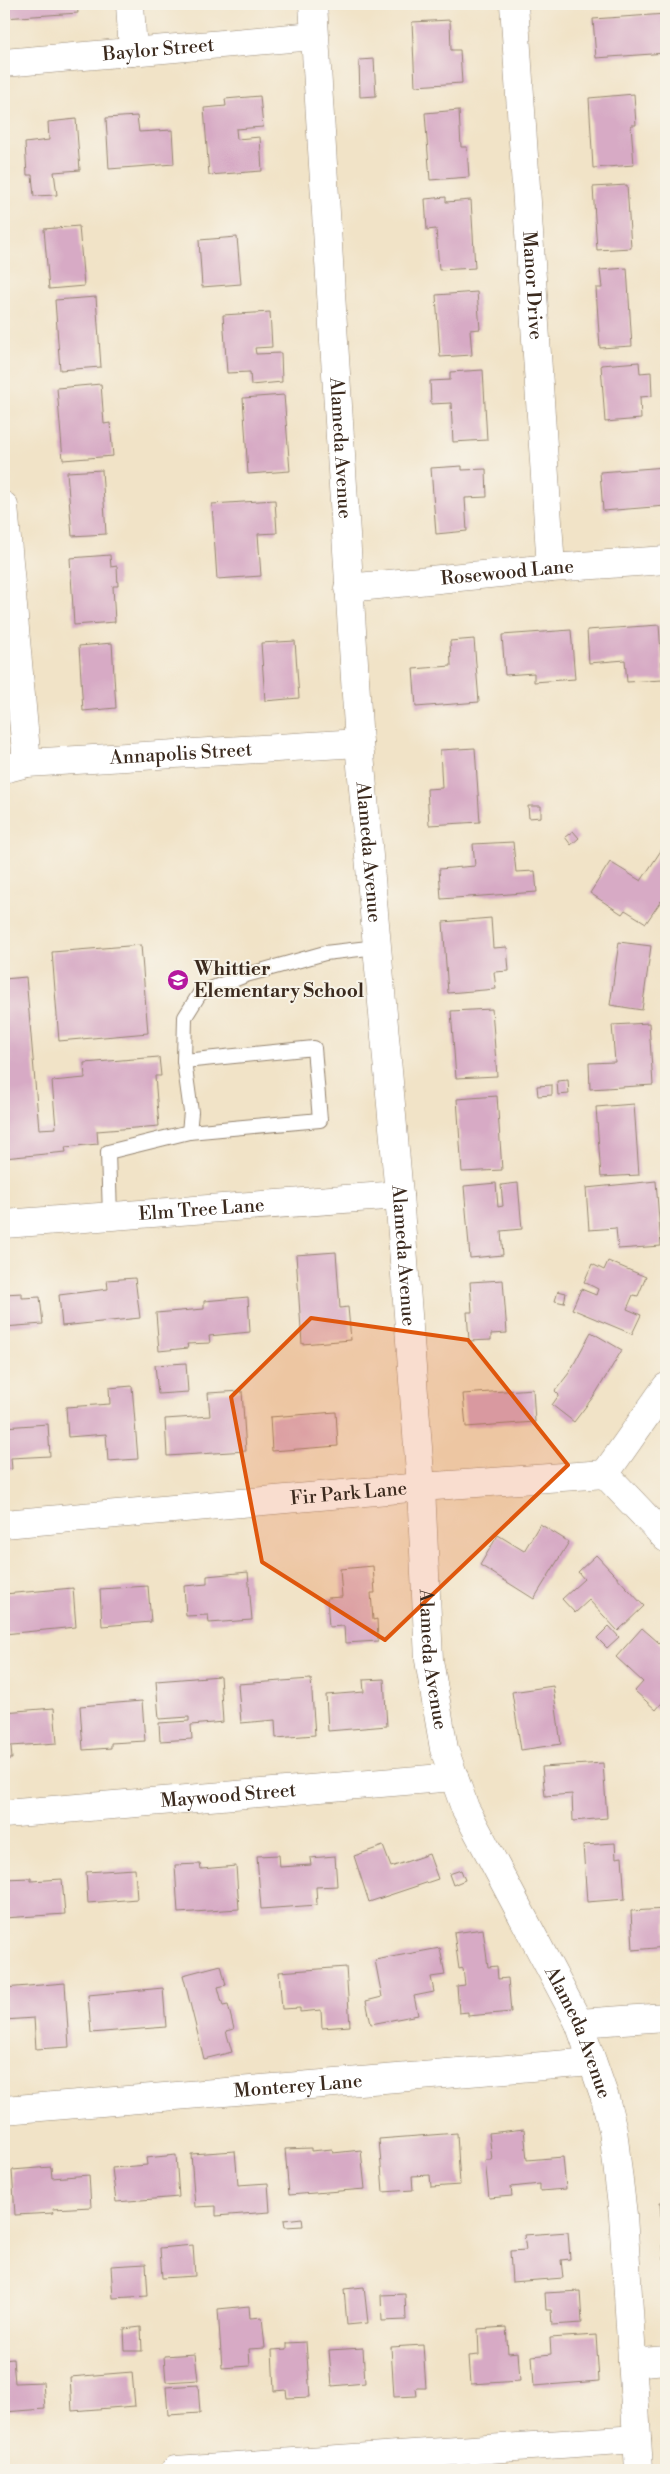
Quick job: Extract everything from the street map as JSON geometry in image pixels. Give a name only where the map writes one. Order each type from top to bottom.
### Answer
[{"type":"street","points":[[130,4],[133,52]]},
{"type":"street","name":"Alameda Avenue","points":[[313,4],[348,588],[359,743],[399,1194],[421,1487],[430,1660],[438,1716],[454,1777],[465,1808],[578,2023],[609,2114],[619,2172],[639,2470]]},
{"type":"street","name":"Manor Drive","points":[[514,4],[551,568]]},
{"type":"street","name":"Baylor Street","points":[[4,63],[314,36]]},
{"type":"street","points":[[4,506],[15,766]]},
{"type":"street","name":"Rosewood Lane","points":[[348,588],[551,568],[666,560]]},
{"type":"street","name":"Annapolis Street","points":[[15,766],[359,743]]},
{"type":"street","name":"Elm Tree Lane","points":[[4,1224],[399,1194]]},
{"type":"street","points":[[666,1387],[605,1474],[666,1538]]},
{"type":"street","name":"Fir Park Lane","points":[[4,1524],[421,1487],[605,1474]]},
{"type":"street","name":"Maywood Street","points":[[4,1814],[454,1777]]},
{"type":"street","points":[[578,2023],[666,2017]]},
{"type":"street","name":"Monterey Lane","points":[[4,2110],[592,2062]]},
{"type":"street","points":[[632,2363],[666,2360]]},
{"type":"street","points":[[175,2470],[637,2439]]},
{"type":"lane","points":[[189,1132],[191,1112],[184,1061],[185,1018],[200,993],[246,975],[324,953],[377,947]]},
{"type":"lane","points":[[110,1216],[108,1152],[189,1132],[320,1120],[314,1048],[184,1061]]},
{"type":"highlighted area","points":[[311,1318],[468,1340],[568,1465],[385,1640],[262,1562],[231,1397]]},
{"type":"building","points":[[4,4],[77,4],[78,13],[4,18]]},
{"type":"building","points":[[666,14],[666,53],[596,58],[593,19]]},
{"type":"building","points":[[450,20],[451,50],[460,50],[462,83],[415,86],[412,22]]},
{"type":"building","points":[[374,59],[376,96],[360,97],[359,60]]},
{"type":"building","points":[[634,94],[636,125],[631,125],[634,165],[593,168],[589,98]]},
{"type":"building","points":[[260,96],[263,127],[236,129],[237,139],[260,137],[262,171],[209,175],[204,108],[226,106],[225,99]]},
{"type":"building","points":[[459,110],[461,147],[467,147],[469,177],[430,180],[425,113]]},
{"type":"building","points":[[137,116],[139,132],[172,130],[174,164],[109,169],[106,118]]},
{"type":"building","points":[[76,119],[80,170],[54,172],[57,195],[34,196],[32,175],[27,175],[25,143],[49,140],[48,122]]},
{"type":"building","points":[[627,185],[631,248],[597,250],[593,187]]},
{"type":"building","points":[[446,197],[446,202],[471,200],[475,268],[439,270],[436,229],[427,230],[425,199]]},
{"type":"building","points":[[79,226],[84,286],[49,289],[44,229]]},
{"type":"building","points":[[237,237],[241,284],[202,287],[199,240]]},
{"type":"building","points":[[627,268],[632,346],[600,348],[596,288],[602,288],[600,270]]},
{"type":"building","points":[[477,292],[480,329],[470,330],[472,355],[440,357],[436,295]]},
{"type":"building","points":[[96,297],[101,367],[60,370],[55,300]]},
{"type":"building","points":[[270,312],[272,347],[255,348],[256,354],[281,353],[282,382],[251,385],[250,372],[227,373],[223,315]]},
{"type":"building","points":[[639,362],[640,373],[651,372],[652,396],[640,397],[641,419],[605,422],[601,365]]},
{"type":"building","points":[[483,370],[487,440],[453,442],[451,403],[431,404],[430,381],[450,380],[450,372]]},
{"type":"building","points":[[101,384],[104,424],[110,423],[113,456],[63,460],[57,388]]},
{"type":"building","points":[[284,395],[290,471],[248,474],[243,398]]},
{"type":"building","points":[[462,466],[462,470],[486,469],[487,497],[465,498],[467,531],[436,534],[431,468]]},
{"type":"building","points":[[666,467],[666,506],[603,511],[600,472]]},
{"type":"building","points":[[102,470],[106,534],[72,536],[67,472]]},
{"type":"building","points":[[275,500],[277,533],[258,534],[261,576],[217,579],[212,504]]},
{"type":"building","points":[[110,555],[111,567],[117,566],[118,586],[113,586],[115,622],[74,625],[70,558]]},
{"type":"building","points":[[659,625],[663,680],[627,682],[625,660],[589,663],[587,630]]},
{"type":"building","points":[[571,630],[575,679],[534,682],[534,673],[505,675],[502,635]]},
{"type":"building","points":[[474,639],[479,702],[416,707],[413,669],[451,666],[450,641]]},
{"type":"building","points":[[295,641],[299,698],[265,701],[261,643]]},
{"type":"building","points":[[112,643],[116,708],[83,711],[79,646]]},
{"type":"building","points":[[475,748],[480,822],[429,825],[427,789],[442,788],[440,750]]},
{"type":"building","points":[[528,806],[541,806],[541,817],[529,818]]},
{"type":"building","points":[[573,831],[579,838],[571,845],[565,837]]},
{"type":"building","points":[[513,842],[516,872],[535,871],[537,892],[441,899],[439,869],[475,866],[473,844]]},
{"type":"building","points":[[664,846],[666,847],[666,905],[661,901],[646,923],[625,910],[622,914],[590,893],[610,862],[641,881]]},
{"type":"building","points":[[491,918],[493,948],[507,947],[509,971],[494,972],[496,989],[448,993],[443,922]]},
{"type":"building","points":[[619,942],[651,946],[642,1010],[610,1005]]},
{"type":"building","points":[[141,945],[148,1033],[59,1041],[52,952]]},
{"type":"building","points":[[26,977],[39,1129],[56,1128],[52,1081],[85,1078],[84,1063],[159,1057],[161,1076],[155,1076],[159,1126],[97,1131],[98,1144],[65,1147],[66,1152],[4,1158],[4,979]]},
{"type":"building","points":[[492,1009],[497,1076],[456,1078],[451,1011]]},
{"type":"building","points":[[649,1023],[653,1085],[590,1089],[589,1063],[615,1062],[612,1025]]},
{"type":"building","points":[[568,1080],[569,1094],[558,1095],[557,1081]]},
{"type":"building","points":[[552,1085],[552,1095],[538,1096],[537,1086]]},
{"type":"building","points":[[497,1096],[502,1170],[462,1172],[457,1099]]},
{"type":"building","points":[[634,1104],[639,1175],[601,1177],[596,1107]]},
{"type":"building","points":[[656,1181],[661,1246],[618,1249],[616,1228],[589,1230],[586,1188]]},
{"type":"building","points":[[496,1183],[498,1207],[503,1206],[501,1185],[518,1183],[522,1229],[501,1231],[503,1255],[470,1258],[464,1186]]},
{"type":"building","points":[[336,1252],[340,1308],[348,1307],[351,1340],[302,1344],[296,1255]]},
{"type":"building","points":[[608,1261],[646,1277],[638,1296],[633,1295],[627,1309],[641,1315],[632,1334],[572,1309],[581,1289],[596,1295],[598,1289],[584,1282],[592,1264],[604,1270]]},
{"type":"building","points":[[135,1278],[140,1318],[62,1326],[59,1295],[108,1289],[107,1280]]},
{"type":"building","points":[[503,1280],[507,1333],[491,1334],[491,1340],[469,1341],[467,1312],[472,1312],[470,1282]]},
{"type":"building","points":[[558,1291],[566,1293],[564,1303],[555,1301]]},
{"type":"building","points":[[22,1293],[22,1298],[40,1297],[43,1324],[4,1327],[4,1294]]},
{"type":"building","points":[[248,1297],[250,1332],[209,1336],[210,1343],[187,1344],[188,1348],[159,1351],[156,1313],[204,1309],[204,1301]]},
{"type":"building","points":[[591,1332],[622,1350],[596,1393],[574,1422],[552,1405],[559,1395],[555,1391],[569,1373]]},
{"type":"building","points":[[186,1363],[188,1392],[158,1394],[155,1365]]},
{"type":"building","points":[[132,1386],[138,1459],[108,1461],[106,1434],[68,1437],[66,1407],[110,1404],[109,1388]]},
{"type":"building","points":[[533,1389],[535,1422],[466,1427],[463,1394]]},
{"type":"building","points":[[242,1391],[246,1451],[167,1456],[165,1419],[210,1416],[208,1393]]},
{"type":"building","points":[[336,1412],[338,1446],[272,1451],[270,1417]]},
{"type":"building","points":[[48,1424],[50,1456],[11,1458],[12,1469],[4,1470],[4,1427]]},
{"type":"building","points":[[540,1524],[569,1542],[534,1599],[480,1565],[498,1535],[524,1551]]},
{"type":"building","points":[[596,1555],[644,1606],[618,1631],[589,1600],[575,1613],[562,1599],[584,1579],[578,1572]]},
{"type":"building","points":[[373,1566],[375,1593],[371,1593],[373,1620],[377,1619],[378,1641],[345,1643],[344,1626],[329,1627],[327,1598],[342,1597],[340,1569]]},
{"type":"building","points":[[248,1572],[252,1620],[209,1623],[208,1615],[186,1616],[184,1586],[207,1584],[207,1576]]},
{"type":"building","points":[[148,1586],[151,1622],[102,1626],[100,1589]]},
{"type":"building","points":[[73,1588],[76,1627],[4,1634],[4,1594]]},
{"type":"building","points":[[609,1626],[619,1637],[607,1648],[597,1638]]},
{"type":"building","points":[[642,1628],[666,1649],[666,1698],[656,1710],[635,1691],[643,1682],[616,1657]]},
{"type":"building","points":[[220,1676],[223,1722],[191,1725],[192,1739],[160,1741],[159,1723],[189,1721],[189,1717],[159,1719],[156,1681]]},
{"type":"building","points":[[311,1679],[315,1735],[276,1738],[275,1720],[241,1723],[238,1684]]},
{"type":"building","points":[[384,1679],[387,1726],[328,1731],[326,1695],[364,1692],[363,1680]]},
{"type":"building","points":[[553,1686],[561,1744],[521,1750],[512,1692]]},
{"type":"building","points":[[142,1701],[145,1741],[111,1743],[111,1748],[83,1750],[80,1706]]},
{"type":"building","points":[[54,1708],[57,1743],[11,1746],[12,1759],[4,1759],[4,1712]]},
{"type":"building","points":[[603,1763],[607,1818],[573,1821],[572,1794],[545,1796],[542,1767]]},
{"type":"building","points":[[615,1843],[616,1858],[622,1857],[625,1899],[587,1902],[583,1845]]},
{"type":"building","points":[[383,1846],[391,1867],[429,1854],[438,1879],[369,1902],[354,1856]]},
{"type":"building","points":[[279,1855],[280,1867],[311,1865],[310,1858],[335,1856],[337,1886],[316,1887],[317,1905],[261,1909],[257,1856]]},
{"type":"building","points":[[200,1864],[201,1869],[236,1866],[239,1909],[178,1913],[175,1865]]},
{"type":"building","points":[[135,1869],[137,1899],[88,1903],[86,1872]]},
{"type":"building","points":[[461,1870],[465,1880],[453,1885],[449,1874]]},
{"type":"building","points":[[31,1878],[31,1881],[62,1879],[65,1914],[4,1918],[4,1879]]},
{"type":"building","points":[[666,1909],[666,1947],[633,1950],[631,1911]]},
{"type":"building","points":[[483,1929],[488,1967],[497,1966],[498,1979],[508,1978],[511,2012],[468,2016],[468,2012],[459,2013],[457,1986],[465,1985],[463,1968],[459,1969],[454,1933]]},
{"type":"building","points":[[440,1948],[445,1975],[431,1977],[434,1992],[414,1996],[418,2015],[371,2024],[366,2001],[382,1997],[375,1960]]},
{"type":"building","points":[[221,1965],[226,1985],[218,1987],[223,2006],[228,2005],[234,2029],[226,2031],[232,2052],[204,2059],[183,1975]]},
{"type":"building","points":[[346,1967],[350,2026],[322,2028],[321,2010],[300,2012],[300,2008],[282,2009],[279,1972]]},
{"type":"building","points":[[65,1983],[69,2047],[36,2049],[34,2018],[4,2020],[4,1988]]},
{"type":"building","points":[[163,1988],[166,2027],[91,2033],[88,1995]]},
{"type":"building","points":[[524,2129],[527,2160],[563,2157],[566,2189],[540,2191],[540,2184],[511,2187],[512,2196],[489,2198],[485,2160],[492,2160],[489,2133]]},
{"type":"building","points":[[457,2133],[460,2185],[431,2187],[430,2175],[412,2176],[413,2190],[383,2192],[379,2139]]},
{"type":"building","points":[[311,2148],[311,2151],[332,2149],[333,2153],[361,2150],[365,2189],[289,2195],[285,2149]]},
{"type":"building","points":[[235,2151],[238,2185],[268,2183],[270,2212],[216,2216],[216,2206],[195,2207],[191,2154]]},
{"type":"building","points":[[176,2155],[179,2197],[116,2202],[112,2168],[147,2165],[146,2158]]},
{"type":"building","points":[[51,2167],[52,2178],[89,2175],[91,2207],[53,2209],[54,2213],[15,2215],[12,2170]]},
{"type":"building","points":[[660,2202],[666,2202],[666,2259],[664,2259]]},
{"type":"building","points":[[302,2218],[303,2226],[285,2227],[284,2220]]},
{"type":"building","points":[[568,2232],[570,2259],[561,2260],[563,2278],[512,2282],[510,2251],[526,2250],[524,2235]]},
{"type":"building","points":[[193,2245],[195,2276],[162,2278],[160,2248]]},
{"type":"building","points":[[146,2264],[148,2296],[113,2298],[111,2266]]},
{"type":"building","points":[[364,2287],[368,2323],[347,2325],[344,2289]]},
{"type":"building","points":[[580,2291],[582,2323],[552,2325],[551,2310],[546,2310],[545,2293]]},
{"type":"building","points":[[405,2294],[406,2320],[382,2321],[381,2295]]},
{"type":"building","points":[[249,2306],[250,2318],[262,2317],[265,2348],[249,2349],[250,2366],[222,2368],[218,2309]]},
{"type":"building","points":[[141,2327],[142,2351],[125,2351],[124,2329]]},
{"type":"building","points":[[506,2327],[508,2353],[518,2352],[520,2381],[471,2384],[469,2356],[479,2355],[478,2329]]},
{"type":"building","points":[[596,2335],[599,2381],[534,2386],[532,2356],[551,2354],[550,2338]]},
{"type":"building","points":[[306,2342],[310,2397],[287,2398],[286,2390],[274,2391],[272,2350],[287,2349],[287,2343]]},
{"type":"building","points":[[423,2345],[426,2388],[416,2388],[417,2396],[394,2397],[391,2347]]},
{"type":"building","points":[[363,2348],[365,2383],[332,2386],[329,2350]]},
{"type":"building","points":[[195,2354],[198,2380],[166,2382],[164,2356]]},
{"type":"building","points":[[13,2359],[15,2383],[43,2382],[45,2409],[4,2412],[4,2360]]},
{"type":"building","points":[[132,2372],[135,2406],[72,2411],[70,2377]]},
{"type":"building","points":[[198,2385],[200,2413],[168,2415],[166,2387]]},
{"type":"place","name":"Whittier Elementary School","points":[[178,980]]}]
